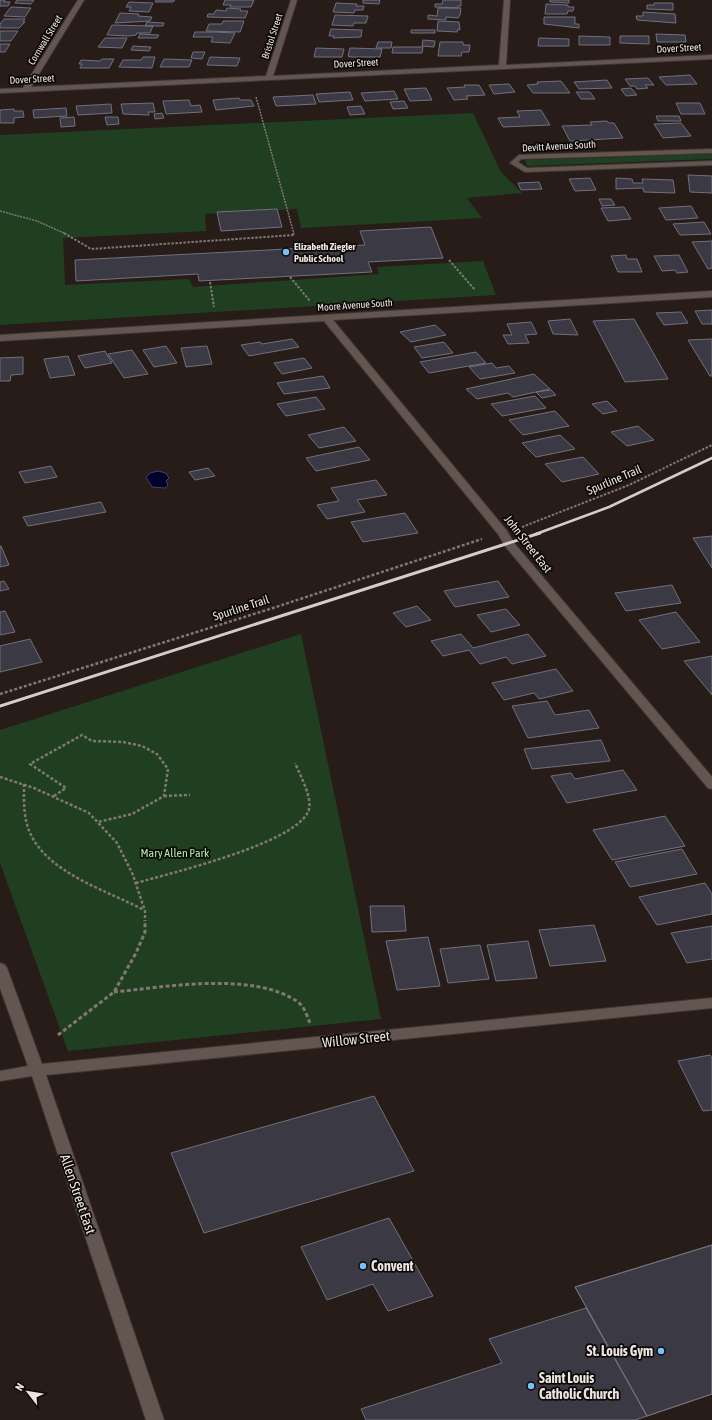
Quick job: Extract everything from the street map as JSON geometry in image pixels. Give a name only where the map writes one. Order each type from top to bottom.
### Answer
[{"type":"street","name":"Cornwall Street","points":[[26,90],[80,0]]},
{"type":"street","name":"Bristol Street","points":[[269,78],[294,0]]},
{"type":"street","points":[[502,66],[507,0]]},
{"type":"street","name":"Dover Street","points":[[0,91],[712,57]]},
{"type":"street","name":"Devitt Avenue South","points":[[712,151],[519,156],[514,163],[525,170],[712,163]]},
{"type":"street","name":"Moore Avenue South","points":[[0,338],[712,294]]},
{"type":"street","name":"John Street East","points":[[326,317],[503,533],[509,544],[712,785]]},
{"type":"street","name":"Allen Street East","points":[[0,968],[37,1070],[155,1420]]},
{"type":"street","name":"Willow Street","points":[[0,1076],[37,1070],[712,1003]]},
{"type":"path","points":[[0,211],[30,218],[63,231],[91,249],[294,235],[255,92]]},
{"type":"path","points":[[449,260],[476,291]]},
{"type":"path","points":[[290,277],[309,299]]},
{"type":"path","points":[[210,282],[214,305]]},
{"type":"path","name":"Spurline Trail","points":[[520,527],[629,485],[712,445]]},
{"type":"path","name":"Spurline Trail","points":[[0,694],[273,608],[486,538]]},
{"type":"path","points":[[53,796],[66,788],[30,764],[82,735],[92,741],[123,742],[142,746],[157,754],[168,769],[164,796]]},
{"type":"path","points":[[136,883],[238,852],[280,834],[301,821],[308,812],[309,801],[295,763]]},
{"type":"path","points":[[0,777],[24,784],[89,813],[118,843],[136,883],[145,911],[145,932],[136,953],[114,992],[58,1035]]},
{"type":"path","points":[[24,784],[21,804],[28,829],[41,851],[65,872],[125,899],[145,911]]},
{"type":"path","points":[[97,822],[134,813],[164,796],[190,795]]},
{"type":"path","points":[[114,992],[193,984],[242,985],[279,992],[299,1003],[313,1029],[316,1042]]},
{"type":"green space","name":"Elizabeth Ziegler Public School","points":[[473,113],[501,172],[522,193],[467,198],[482,218],[301,228],[297,209],[205,214],[206,231],[63,238],[65,285],[189,279],[193,287],[379,274],[377,267],[483,261],[496,295],[0,325],[0,135]]},
{"type":"green space","points":[[712,154],[712,159],[527,166],[525,160]]},
{"type":"green space","name":"Mary Allen Park","points":[[301,634],[381,1019],[68,1051],[0,863],[0,730]]},
{"type":"water","points":[[158,471],[166,473],[169,478],[166,481],[168,485],[165,488],[152,487],[146,477],[150,473]]},
{"type":"building","points":[[0,0],[10,2],[8,6],[0,6]]},
{"type":"building","points":[[17,0],[34,0],[31,4],[15,3]]},
{"type":"building","points":[[156,0],[175,0],[173,2],[155,2]]},
{"type":"building","points":[[225,0],[254,0],[251,7],[230,7],[231,5],[223,5]]},
{"type":"building","points":[[363,0],[380,0],[379,4],[363,3]]},
{"type":"building","points":[[443,0],[461,0],[461,6],[458,6],[458,8],[435,7],[435,4],[442,4]]},
{"type":"building","points":[[550,0],[569,0],[569,3],[550,2]]},
{"type":"building","points":[[129,2],[153,3],[149,12],[129,11],[131,7],[126,7]]},
{"type":"building","points":[[336,3],[357,4],[356,6],[364,6],[363,10],[355,10],[354,13],[333,12]]},
{"type":"building","points":[[654,3],[673,3],[673,10],[647,9],[647,5],[654,5]]},
{"type":"building","points":[[546,4],[568,5],[568,7],[574,7],[573,11],[568,11],[567,14],[545,14]]},
{"type":"building","points":[[11,7],[31,8],[25,17],[4,16]]},
{"type":"building","points":[[227,8],[248,11],[245,18],[207,17],[208,14],[214,14],[216,10],[226,11]]},
{"type":"building","points":[[438,8],[461,8],[460,15],[458,18],[446,17],[446,20],[428,19],[428,15],[437,16]]},
{"type":"building","points":[[643,12],[675,14],[676,23],[637,20],[636,16],[643,16]]},
{"type":"building","points":[[120,13],[139,14],[138,16],[152,17],[150,21],[115,23]]},
{"type":"building","points":[[335,15],[368,16],[366,23],[354,23],[353,26],[332,25]]},
{"type":"building","points":[[544,17],[575,17],[575,24],[579,24],[579,28],[544,24]]},
{"type":"building","points":[[4,19],[25,19],[23,22],[25,22],[19,28],[0,28],[0,24]]},
{"type":"building","points":[[223,21],[244,21],[240,32],[206,31],[209,24],[222,24]]},
{"type":"building","points":[[438,21],[459,22],[460,30],[458,29],[457,32],[437,31]]},
{"type":"building","points":[[147,22],[164,23],[163,26],[145,26]]},
{"type":"building","points":[[112,25],[153,26],[150,33],[137,33],[136,35],[129,36],[107,35]]},
{"type":"building","points":[[331,29],[362,30],[361,37],[333,38],[334,36],[329,36]]},
{"type":"building","points":[[411,30],[435,30],[435,33],[411,33]]},
{"type":"building","points":[[0,31],[18,31],[11,41],[0,41]]},
{"type":"building","points":[[195,32],[235,33],[230,43],[211,42],[213,37],[193,37]]},
{"type":"building","points":[[140,34],[159,35],[157,38],[138,38]]},
{"type":"building","points":[[656,34],[685,35],[686,42],[657,42]]},
{"type":"building","points":[[579,36],[610,37],[610,45],[579,45]]},
{"type":"building","points":[[620,36],[649,36],[649,44],[620,43]]},
{"type":"building","points":[[105,38],[127,38],[122,48],[98,47]]},
{"type":"building","points":[[539,38],[569,39],[569,46],[538,46]]},
{"type":"building","points":[[423,40],[435,41],[434,47],[422,46]]},
{"type":"building","points":[[378,42],[392,42],[391,48],[376,48]]},
{"type":"building","points":[[440,42],[463,42],[463,45],[470,45],[469,52],[462,52],[461,56],[438,56]]},
{"type":"building","points":[[0,44],[10,44],[5,52],[0,52]]},
{"type":"building","points":[[133,46],[151,47],[149,51],[131,50]]},
{"type":"building","points":[[393,47],[423,47],[422,53],[392,53]]},
{"type":"building","points":[[316,48],[344,49],[342,57],[314,57]]},
{"type":"building","points":[[350,48],[382,49],[380,57],[351,57],[348,56]]},
{"type":"building","points":[[193,52],[205,52],[202,59],[191,58]]},
{"type":"building","points":[[143,57],[155,57],[152,68],[119,67],[123,60],[141,60]]},
{"type":"building","points":[[210,57],[240,58],[237,66],[207,65]]},
{"type":"building","points":[[102,59],[114,59],[109,68],[80,68],[82,64],[79,64],[81,60],[100,61]]},
{"type":"building","points":[[164,59],[192,60],[189,67],[160,67]]},
{"type":"building","points":[[690,75],[697,84],[666,85],[659,77]]},
{"type":"building","points":[[648,78],[654,85],[645,85],[648,88],[637,89],[635,86],[630,86],[625,79]]},
{"type":"building","points":[[607,80],[612,88],[579,89],[574,82]]},
{"type":"building","points":[[561,81],[570,93],[533,93],[527,85],[538,84],[537,82]]},
{"type":"building","points":[[509,84],[515,92],[494,94],[489,85]]},
{"type":"building","points":[[464,85],[479,85],[485,95],[466,96],[468,99],[454,100],[447,88],[465,87]]},
{"type":"building","points":[[426,88],[432,100],[410,101],[404,89]]},
{"type":"building","points":[[631,88],[637,95],[626,96],[621,89]]},
{"type":"building","points":[[394,91],[398,99],[365,101],[361,93]]},
{"type":"building","points":[[350,92],[353,100],[319,102],[316,94]]},
{"type":"building","points":[[576,92],[590,92],[595,99],[581,99]]},
{"type":"building","points":[[313,95],[316,104],[276,106],[273,97]]},
{"type":"building","points":[[239,98],[240,100],[251,100],[254,106],[216,110],[213,100]]},
{"type":"building","points":[[189,100],[191,106],[200,105],[202,112],[166,114],[163,101]]},
{"type":"building","points":[[404,101],[408,108],[393,109],[390,102]]},
{"type":"building","points":[[153,103],[155,112],[148,112],[149,115],[123,114],[121,104]]},
{"type":"building","points":[[676,103],[700,103],[705,114],[681,114]]},
{"type":"building","points":[[111,104],[112,113],[78,115],[76,106]]},
{"type":"building","points":[[361,106],[365,114],[350,115],[347,107]]},
{"type":"building","points":[[66,108],[67,116],[34,118],[33,110]]},
{"type":"building","points":[[14,109],[14,111],[23,111],[24,117],[14,118],[14,123],[0,123],[0,110]]},
{"type":"building","points":[[541,110],[550,125],[503,127],[498,118],[520,117],[517,111]]},
{"type":"building","points":[[162,113],[164,118],[155,119],[154,114]]},
{"type":"building","points":[[656,116],[679,116],[681,121],[658,121]]},
{"type":"building","points":[[74,117],[75,126],[61,127],[60,118]]},
{"type":"building","points":[[105,117],[118,117],[119,124],[107,125]]},
{"type":"building","points":[[607,121],[609,123],[614,123],[623,138],[570,141],[562,126],[592,125],[590,122]]},
{"type":"building","points":[[681,123],[691,136],[663,138],[654,124]]},
{"type":"building","points":[[688,175],[712,176],[712,193],[690,192]]},
{"type":"building","points":[[590,178],[596,190],[575,191],[569,179]]},
{"type":"building","points":[[616,178],[632,179],[633,183],[643,183],[642,179],[673,180],[675,193],[644,192],[643,188],[616,189]]},
{"type":"building","points":[[539,182],[542,189],[521,190],[518,183]]},
{"type":"building","points":[[599,199],[611,199],[615,205],[602,206]]},
{"type":"building","points":[[691,206],[698,218],[666,220],[659,208]]},
{"type":"building","points":[[624,207],[631,219],[608,221],[601,208]]},
{"type":"building","points":[[277,209],[282,227],[221,231],[217,212]]},
{"type":"building","points":[[704,222],[711,234],[680,235],[673,224]]},
{"type":"building","name":"Elizabeth Ziegler Public School","points":[[431,227],[443,258],[368,262],[372,272],[199,281],[198,274],[76,281],[75,260],[365,245],[360,231]]},
{"type":"building","points":[[712,241],[712,268],[708,269],[692,242]]},
{"type":"building","points":[[626,255],[627,259],[637,259],[642,272],[618,272],[611,256]]},
{"type":"building","points":[[679,255],[688,272],[677,273],[675,270],[662,271],[654,256]]},
{"type":"building","points":[[712,310],[712,324],[702,324],[695,311]]},
{"type":"building","points":[[681,312],[688,323],[664,325],[656,313]]},
{"type":"building","points":[[570,319],[578,335],[553,334],[548,321]]},
{"type":"building","points":[[634,319],[668,379],[625,382],[593,321]]},
{"type":"building","points":[[531,322],[537,334],[525,335],[529,343],[508,344],[503,335],[512,335],[507,324]]},
{"type":"building","points":[[435,325],[446,335],[411,342],[400,332]]},
{"type":"building","points":[[292,339],[299,347],[249,356],[241,345],[260,342],[262,344]]},
{"type":"building","points":[[712,339],[712,376],[710,376],[688,340]]},
{"type":"building","points":[[444,342],[453,353],[422,358],[414,347]]},
{"type":"building","points":[[166,346],[177,363],[154,367],[143,350]]},
{"type":"building","points":[[207,346],[212,364],[186,367],[181,348]]},
{"type":"building","points":[[132,350],[148,374],[124,378],[108,354]]},
{"type":"building","points":[[105,351],[112,363],[85,368],[78,356]]},
{"type":"building","points":[[476,352],[486,363],[429,373],[420,362]]},
{"type":"building","points":[[68,356],[75,375],[50,378],[44,359]]},
{"type":"building","points":[[23,357],[23,374],[11,375],[10,381],[0,381],[0,358]]},
{"type":"building","points":[[304,358],[312,368],[282,374],[274,363]]},
{"type":"building","points":[[492,363],[496,368],[509,366],[515,373],[480,379],[469,367]]},
{"type":"building","points":[[534,374],[550,389],[513,397],[508,393],[477,399],[466,389]]},
{"type":"building","points":[[323,376],[330,388],[284,394],[277,383]]},
{"type":"building","points":[[551,390],[556,395],[542,398],[536,392]]},
{"type":"building","points":[[535,396],[546,408],[502,416],[491,404]]},
{"type":"building","points":[[316,397],[325,409],[286,416],[277,404]]},
{"type":"building","points":[[607,401],[617,411],[603,414],[592,404]]},
{"type":"building","points":[[555,411],[569,426],[523,435],[509,420]]},
{"type":"building","points":[[638,426],[654,440],[627,446],[611,432]]},
{"type":"building","points":[[344,427],[356,441],[319,448],[308,435]]},
{"type":"building","points":[[560,435],[575,449],[536,457],[522,443]]},
{"type":"building","points":[[359,447],[370,460],[316,471],[306,458]]},
{"type":"building","points":[[583,457],[599,474],[562,482],[545,464]]},
{"type":"building","points":[[51,466],[57,477],[25,483],[19,472]]},
{"type":"building","points":[[208,468],[215,476],[195,480],[189,472]]},
{"type":"building","points":[[376,480],[387,495],[357,500],[365,512],[327,519],[317,505],[339,501],[331,488]]},
{"type":"building","points":[[101,502],[106,512],[28,526],[23,517]]},
{"type":"building","points":[[405,513],[418,533],[363,542],[351,522]]},
{"type":"building","points":[[712,536],[712,568],[693,538]]},
{"type":"building","points":[[1,546],[9,565],[0,567]]},
{"type":"building","points":[[4,581],[9,589],[0,591],[0,582]]},
{"type":"building","points":[[498,581],[509,597],[455,607],[444,591]]},
{"type":"building","points":[[672,585],[681,603],[626,611],[615,593]]},
{"type":"building","points":[[417,606],[431,620],[406,627],[393,613]]},
{"type":"building","points":[[506,609],[520,625],[491,632],[477,615]]},
{"type":"building","points":[[5,611],[15,632],[0,635],[0,612]]},
{"type":"building","points":[[676,612],[700,642],[662,649],[639,620]]},
{"type":"building","points":[[461,634],[473,648],[528,634],[546,656],[512,664],[506,657],[480,664],[469,650],[443,656],[431,641]]},
{"type":"building","points":[[30,639],[42,662],[0,672],[0,646]]},
{"type":"building","points":[[712,656],[712,695],[684,661]]},
{"type":"building","points":[[556,669],[573,691],[539,699],[534,693],[504,700],[492,683]]},
{"type":"building","points":[[547,701],[555,715],[589,710],[599,728],[528,738],[512,706]]},
{"type":"building","points":[[601,740],[610,761],[532,769],[524,749]]},
{"type":"building","points":[[623,770],[637,790],[567,803],[551,776],[571,773],[575,779]]},
{"type":"building","points":[[665,816],[685,846],[612,860],[593,830]]},
{"type":"building","points":[[682,849],[697,874],[630,887],[615,862]]},
{"type":"building","points":[[705,883],[712,894],[712,914],[657,925],[639,897]]},
{"type":"building","points":[[370,906],[404,906],[406,931],[372,932]]},
{"type":"building","points":[[594,925],[606,961],[550,966],[539,930]]},
{"type":"building","points":[[712,926],[712,959],[687,963],[671,933]]},
{"type":"building","points":[[428,937],[440,986],[397,990],[386,941]]},
{"type":"building","points":[[528,941],[537,978],[496,981],[487,945]]},
{"type":"building","points":[[480,945],[489,979],[448,983],[440,949]]},
{"type":"building","points":[[710,1055],[712,1058],[712,1110],[703,1111],[678,1061]]},
{"type":"building","points":[[374,1096],[414,1171],[204,1233],[171,1153]]},
{"type":"building","name":"Convent","points":[[389,1218],[433,1296],[388,1311],[373,1284],[327,1300],[301,1247]]},
{"type":"building","name":"St. Louis Gym","points":[[712,1245],[712,1394],[647,1416],[575,1287]]},
{"type":"building","name":"St. Louis Gym","points":[[712,1245],[712,1394],[647,1416],[575,1287]]},
{"type":"building","name":"Saint Louis Catholic Church","points":[[586,1308],[647,1416],[635,1420],[366,1420],[361,1409],[502,1363],[489,1339]]},
{"type":"railway","points":[[536,534],[609,507],[712,458]]},
{"type":"railway","points":[[0,706],[540,533]]},
{"type":"place","name":"Elizabeth Ziegler Public School","points":[[286,252]]},
{"type":"place","name":"Convent","points":[[363,1266]]},
{"type":"place","name":"St. Louis Gym","points":[[661,1351]]},
{"type":"place","name":"Saint Louis Catholic Church","points":[[531,1386]]}]
